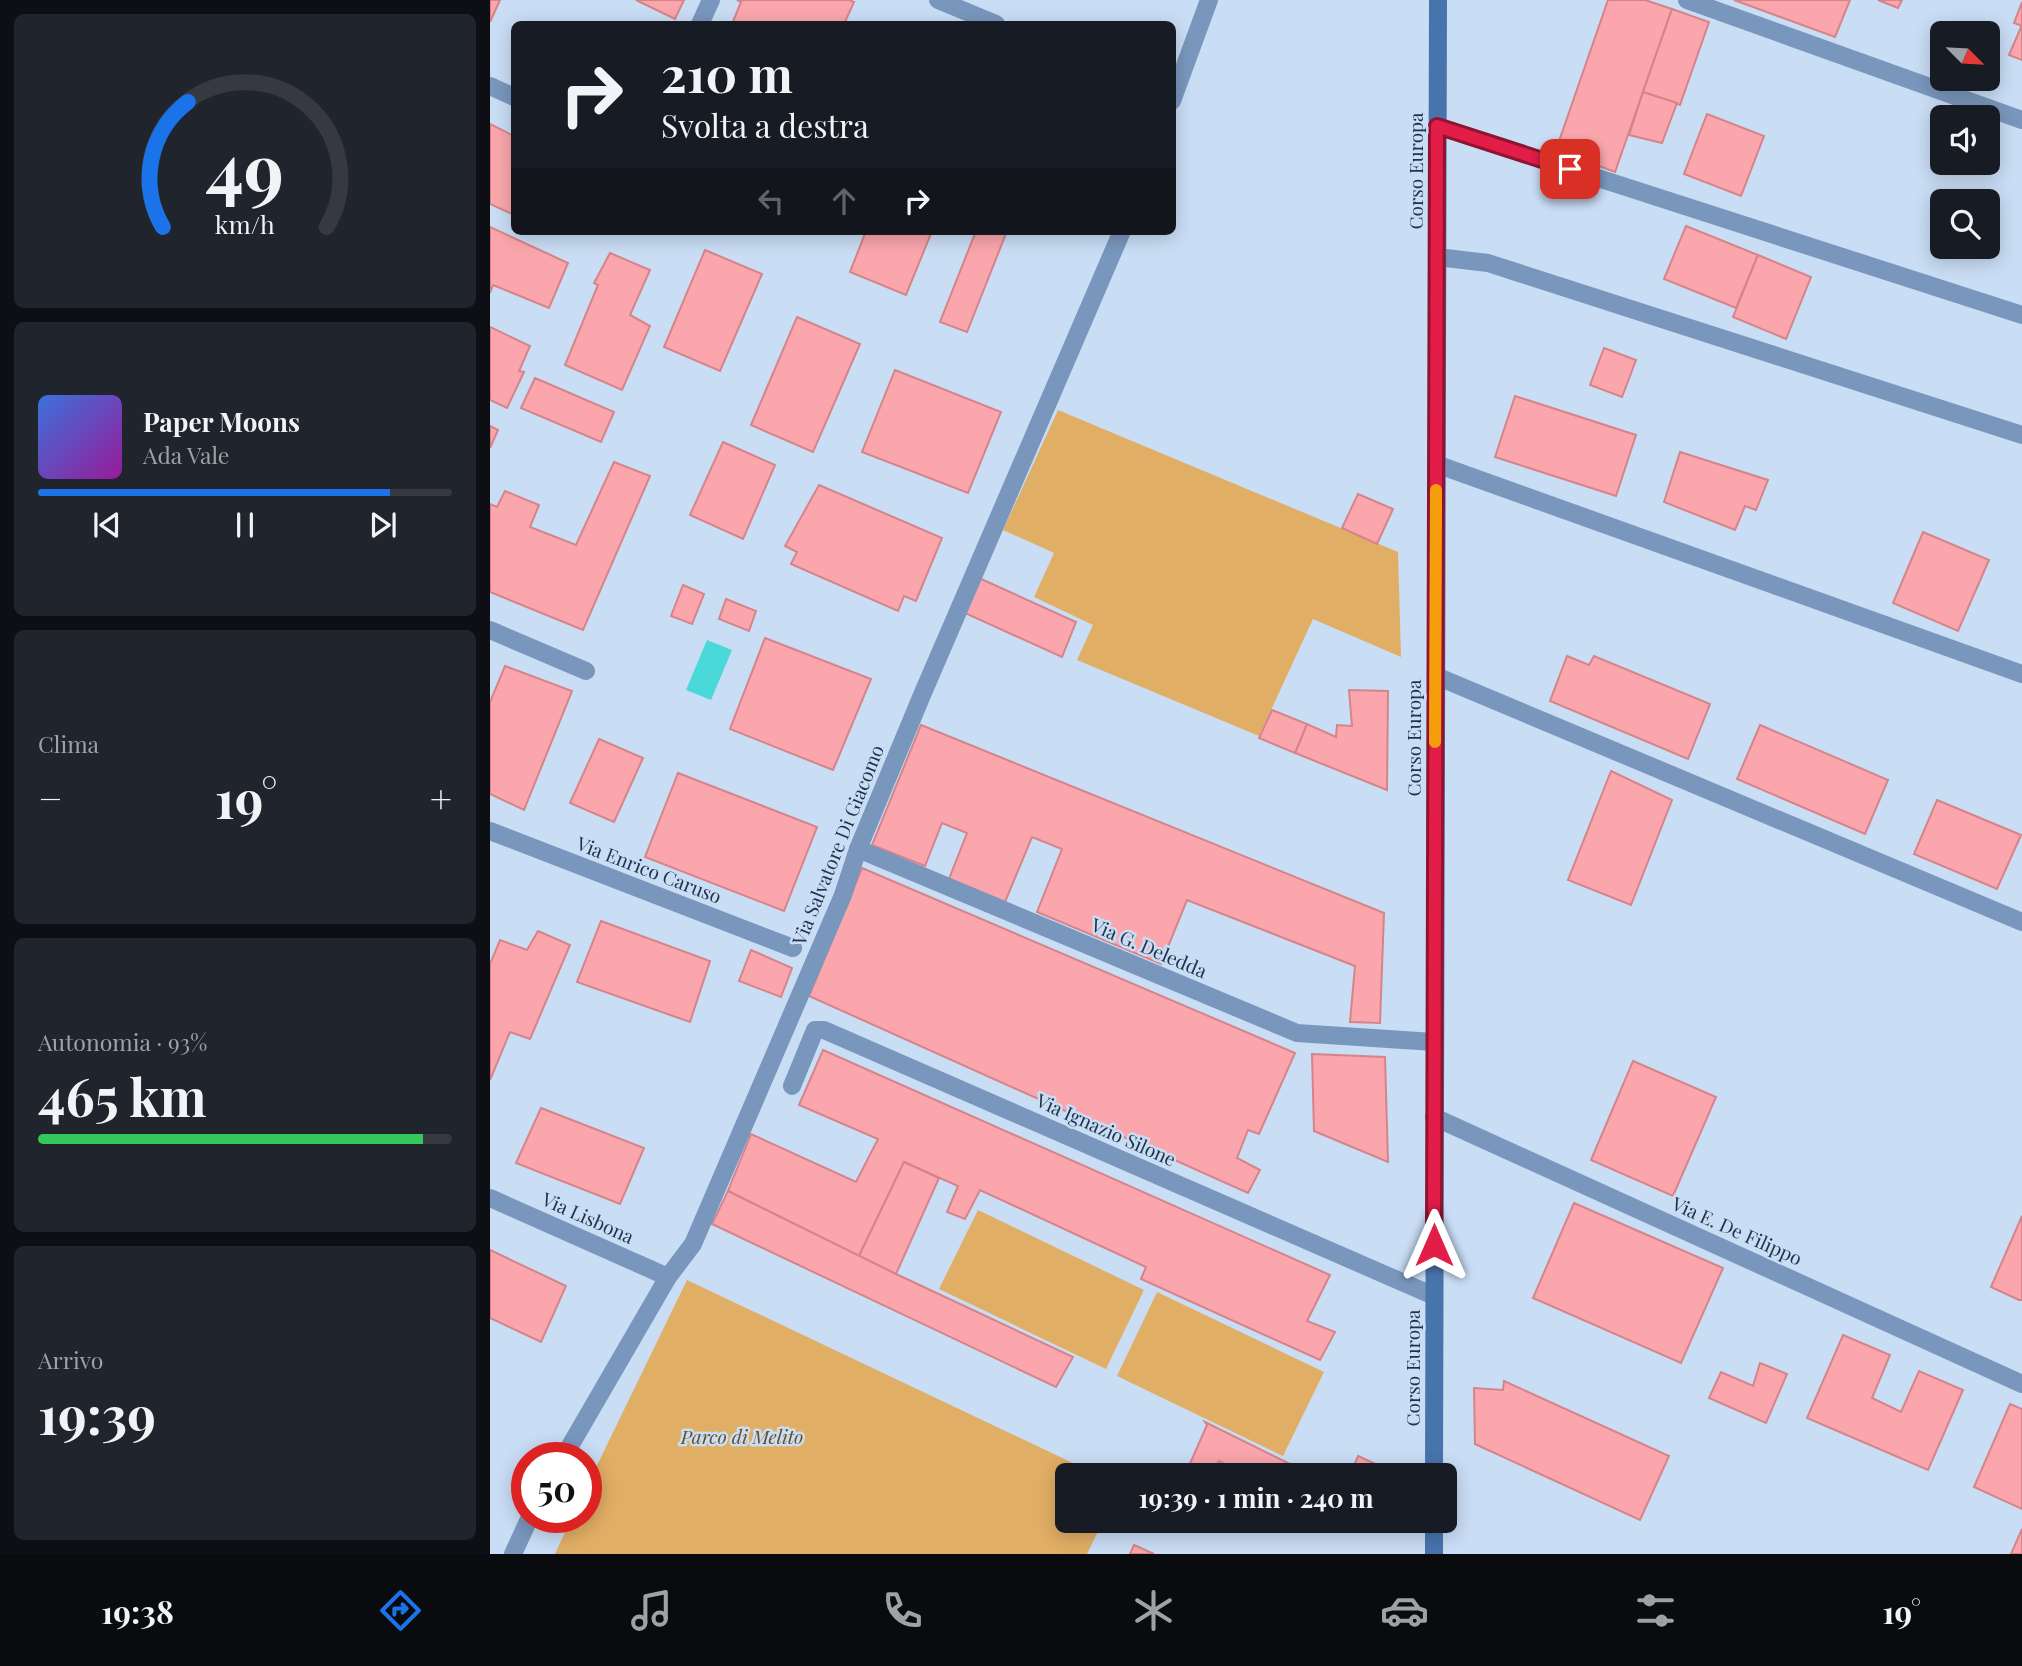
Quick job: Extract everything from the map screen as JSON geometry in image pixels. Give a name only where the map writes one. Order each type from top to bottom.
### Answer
[{"type":"main road","name":"Corso Europa","points":[[1434,1463],[1438,0]]},
{"type":"main road","points":[[1434,1533],[1434,1554]]},
{"type":"street","points":[[702,21],[712,0]]},
{"type":"street","points":[[938,0],[989,21]]},
{"type":"street","points":[[1176,90],[1209,0]]},
{"type":"street","points":[[1687,0],[2022,120]]},
{"type":"street","points":[[490,86],[511,96]]},
{"type":"street","points":[[1437,126],[2022,315]]},
{"type":"street","name":"Via Salvatore Di Giacomo","points":[[572,1442],[668,1277],[692,1244],[843,895],[858,849],[1120,235]]},
{"type":"street","points":[[1437,257],[1488,263],[2022,435]]},
{"type":"street","points":[[1436,464],[2022,674]]},
{"type":"street","points":[[490,630],[586,671]]},
{"type":"street","points":[[1436,676],[2022,922]]},
{"type":"street","name":"Via Enrico Caruso","points":[[490,831],[793,948]]},
{"type":"street","name":"Via G. Deledda","points":[[858,849],[1297,1033],[1434,1042]]},
{"type":"street","name":"Via Ignazio Silone","points":[[792,1086],[816,1030],[824,1030],[1434,1296]]},
{"type":"street","name":"Via E. De Filippo","points":[[1434,1117],[2022,1384]]},
{"type":"street","name":"Via Lisbona","points":[[490,1198],[668,1277]]},
{"type":"street","points":[[513,1554],[523,1533]]},
{"type":"green space","points":[[1058,410],[1398,552],[1401,657],[1313,619],[1259,736],[1077,660],[1093,625],[1034,597],[1054,553],[1003,530]]},
{"type":"green space","points":[[978,1210],[1144,1290],[1106,1369],[939,1289]]},
{"type":"green space","name":"Parco di Melito","points":[[687,1280],[1073,1463],[1055,1463],[1055,1533],[1097,1533],[1087,1554],[555,1554],[565,1533],[602,1533],[602,1455]]},
{"type":"green space","points":[[1157,1292],[1324,1372],[1283,1456],[1117,1376]]},
{"type":"shaded area","points":[[707,640],[732,650],[711,700],[686,690]]},
{"type":"building","points":[[490,0],[500,0],[490,22]]},
{"type":"building","points":[[636,0],[684,0],[675,19]]},
{"type":"building","points":[[737,0],[854,2],[845,21],[733,21],[741,2]]},
{"type":"building","points":[[1608,0],[1645,0],[1672,9],[1615,172],[1556,150]]},
{"type":"building","points":[[1734,0],[1850,0],[1835,37]]},
{"type":"building","points":[[1878,0],[1902,0],[1898,8]]},
{"type":"building","points":[[2022,2],[2022,26],[2014,23]]},
{"type":"building","points":[[1672,9],[1709,22],[1680,105],[1643,92]]},
{"type":"building","points":[[2022,25],[2022,60],[2009,55]]},
{"type":"building","points":[[1643,92],[1677,103],[1662,143],[1629,135]]},
{"type":"building","points":[[1707,114],[1764,136],[1741,196],[1684,174]]},
{"type":"building","points":[[490,124],[511,134],[511,214],[490,204]]},
{"type":"building","points":[[1686,226],[1758,255],[1736,308],[1664,279]]},
{"type":"building","points":[[490,227],[568,263],[549,308],[493,285],[490,293]]},
{"type":"building","points":[[864,235],[930,235],[906,295],[850,272]]},
{"type":"building","points":[[974,235],[1005,235],[967,332],[940,322]]},
{"type":"building","points":[[705,250],[762,274],[720,371],[664,347]]},
{"type":"building","points":[[610,253],[650,270],[630,315],[650,326],[622,390],[565,365],[598,285],[594,283]]},
{"type":"building","points":[[1758,255],[1811,277],[1786,339],[1733,317]]},
{"type":"building","points":[[797,317],[860,344],[813,452],[751,425]]},
{"type":"building","points":[[490,327],[530,346],[519,371],[524,372],[507,408],[490,400]]},
{"type":"building","points":[[1604,348],[1636,360],[1622,397],[1590,385]]},
{"type":"building","points":[[895,370],[1001,412],[968,493],[862,452]]},
{"type":"building","points":[[535,378],[614,412],[601,442],[521,408]]},
{"type":"building","points":[[1515,396],[1636,435],[1616,496],[1495,457]]},
{"type":"building","points":[[490,426],[498,430],[490,448]]},
{"type":"building","points":[[723,442],[775,465],[743,539],[690,515]]},
{"type":"building","points":[[1680,452],[1768,480],[1756,510],[1745,506],[1735,530],[1664,502]]},
{"type":"building","points":[[614,462],[650,476],[583,630],[490,592],[490,504],[497,507],[505,491],[539,505],[530,527],[576,545]]},
{"type":"building","points":[[819,485],[942,538],[916,601],[904,596],[898,611],[791,564],[797,552],[785,546]]},
{"type":"building","points":[[1358,494],[1393,509],[1377,544],[1342,528]]},
{"type":"building","points":[[1923,532],[1989,560],[1958,631],[1893,603]]},
{"type":"building","points":[[979,578],[1076,622],[1062,657],[965,613]]},
{"type":"building","points":[[683,585],[704,594],[692,624],[671,616]]},
{"type":"building","points":[[726,599],[756,611],[749,631],[719,619]]},
{"type":"building","points":[[765,638],[871,679],[833,770],[730,729]]},
{"type":"building","points":[[1567,656],[1589,665],[1594,656],[1710,704],[1688,759],[1550,701]]},
{"type":"building","points":[[505,666],[572,691],[524,810],[490,794],[490,702]]},
{"type":"building","points":[[1349,690],[1388,691],[1387,790],[1295,753],[1307,724],[1336,737],[1337,725],[1352,726]]},
{"type":"building","points":[[1272,710],[1307,724],[1295,753],[1259,738]]},
{"type":"building","points":[[921,725],[1384,913],[1380,1023],[1350,1022],[1355,966],[1187,900],[1161,964],[1037,912],[1062,849],[1032,837],[1005,902],[949,879],[967,833],[942,823],[925,866],[872,845]]},
{"type":"building","points":[[1760,725],[1888,780],[1865,834],[1737,779]]},
{"type":"building","points":[[599,739],[643,758],[614,822],[570,803]]},
{"type":"building","points":[[1611,771],[1672,800],[1631,905],[1568,880]]},
{"type":"building","points":[[678,773],[817,827],[784,911],[645,857]]},
{"type":"building","points":[[1937,800],[2021,835],[1997,889],[1914,854]]},
{"type":"building","points":[[862,868],[1295,1053],[1259,1134],[1248,1130],[1237,1158],[1260,1170],[1248,1193],[809,996]]},
{"type":"building","points":[[601,921],[710,961],[690,1022],[577,982]]},
{"type":"building","points":[[538,931],[570,945],[530,1039],[510,1032],[490,1080],[490,964],[500,940],[527,950]]},
{"type":"building","points":[[751,950],[792,968],[781,997],[739,981]]},
{"type":"building","points":[[823,1050],[1330,1275],[1307,1321],[1335,1332],[1320,1360],[1141,1279],[1146,1267],[980,1190],[965,1219],[947,1212],[958,1186],[904,1162],[859,1256],[728,1191],[751,1134],[856,1182],[878,1139],[799,1105]]},
{"type":"building","points":[[1312,1054],[1385,1057],[1388,1162],[1314,1131]]},
{"type":"building","points":[[1633,1061],[1716,1097],[1673,1196],[1591,1160]]},
{"type":"building","points":[[541,1108],[644,1148],[620,1204],[516,1163]]},
{"type":"building","points":[[904,1162],[939,1178],[896,1274],[859,1256]]},
{"type":"building","points":[[728,1191],[1073,1357],[1056,1387],[712,1224]]},
{"type":"building","points":[[1574,1203],[1723,1268],[1681,1363],[1533,1298]]},
{"type":"building","points":[[2022,1216],[2022,1300],[2019,1300],[1991,1287]]},
{"type":"building","points":[[490,1250],[566,1286],[541,1342],[490,1318]]},
{"type":"building","points":[[1843,1335],[1890,1355],[1872,1398],[1901,1412],[1919,1371],[1963,1390],[1928,1470],[1807,1418]]},
{"type":"building","points":[[1760,1363],[1787,1374],[1766,1423],[1709,1398],[1721,1372],[1753,1386]]},
{"type":"building","points":[[1504,1381],[1669,1456],[1640,1520],[1475,1444],[1474,1388],[1503,1390]]},
{"type":"building","points":[[2010,1404],[2022,1409],[2022,1509],[1974,1487]]},
{"type":"building","points":[[1205,1422],[1288,1463],[1190,1463],[1207,1425]]},
{"type":"building","points":[[1358,1456],[1373,1463],[1355,1463]]},
{"type":"building","points":[[2022,1529],[2022,1554],[2011,1554]]},
{"type":"building","points":[[1134,1545],[1154,1554],[1130,1554]]},
{"type":"slow traffic","points":[[1435,742],[1436,490]]},
{"type":"route","points":[[1434,1245],[1437,126],[1570,169]]}]
